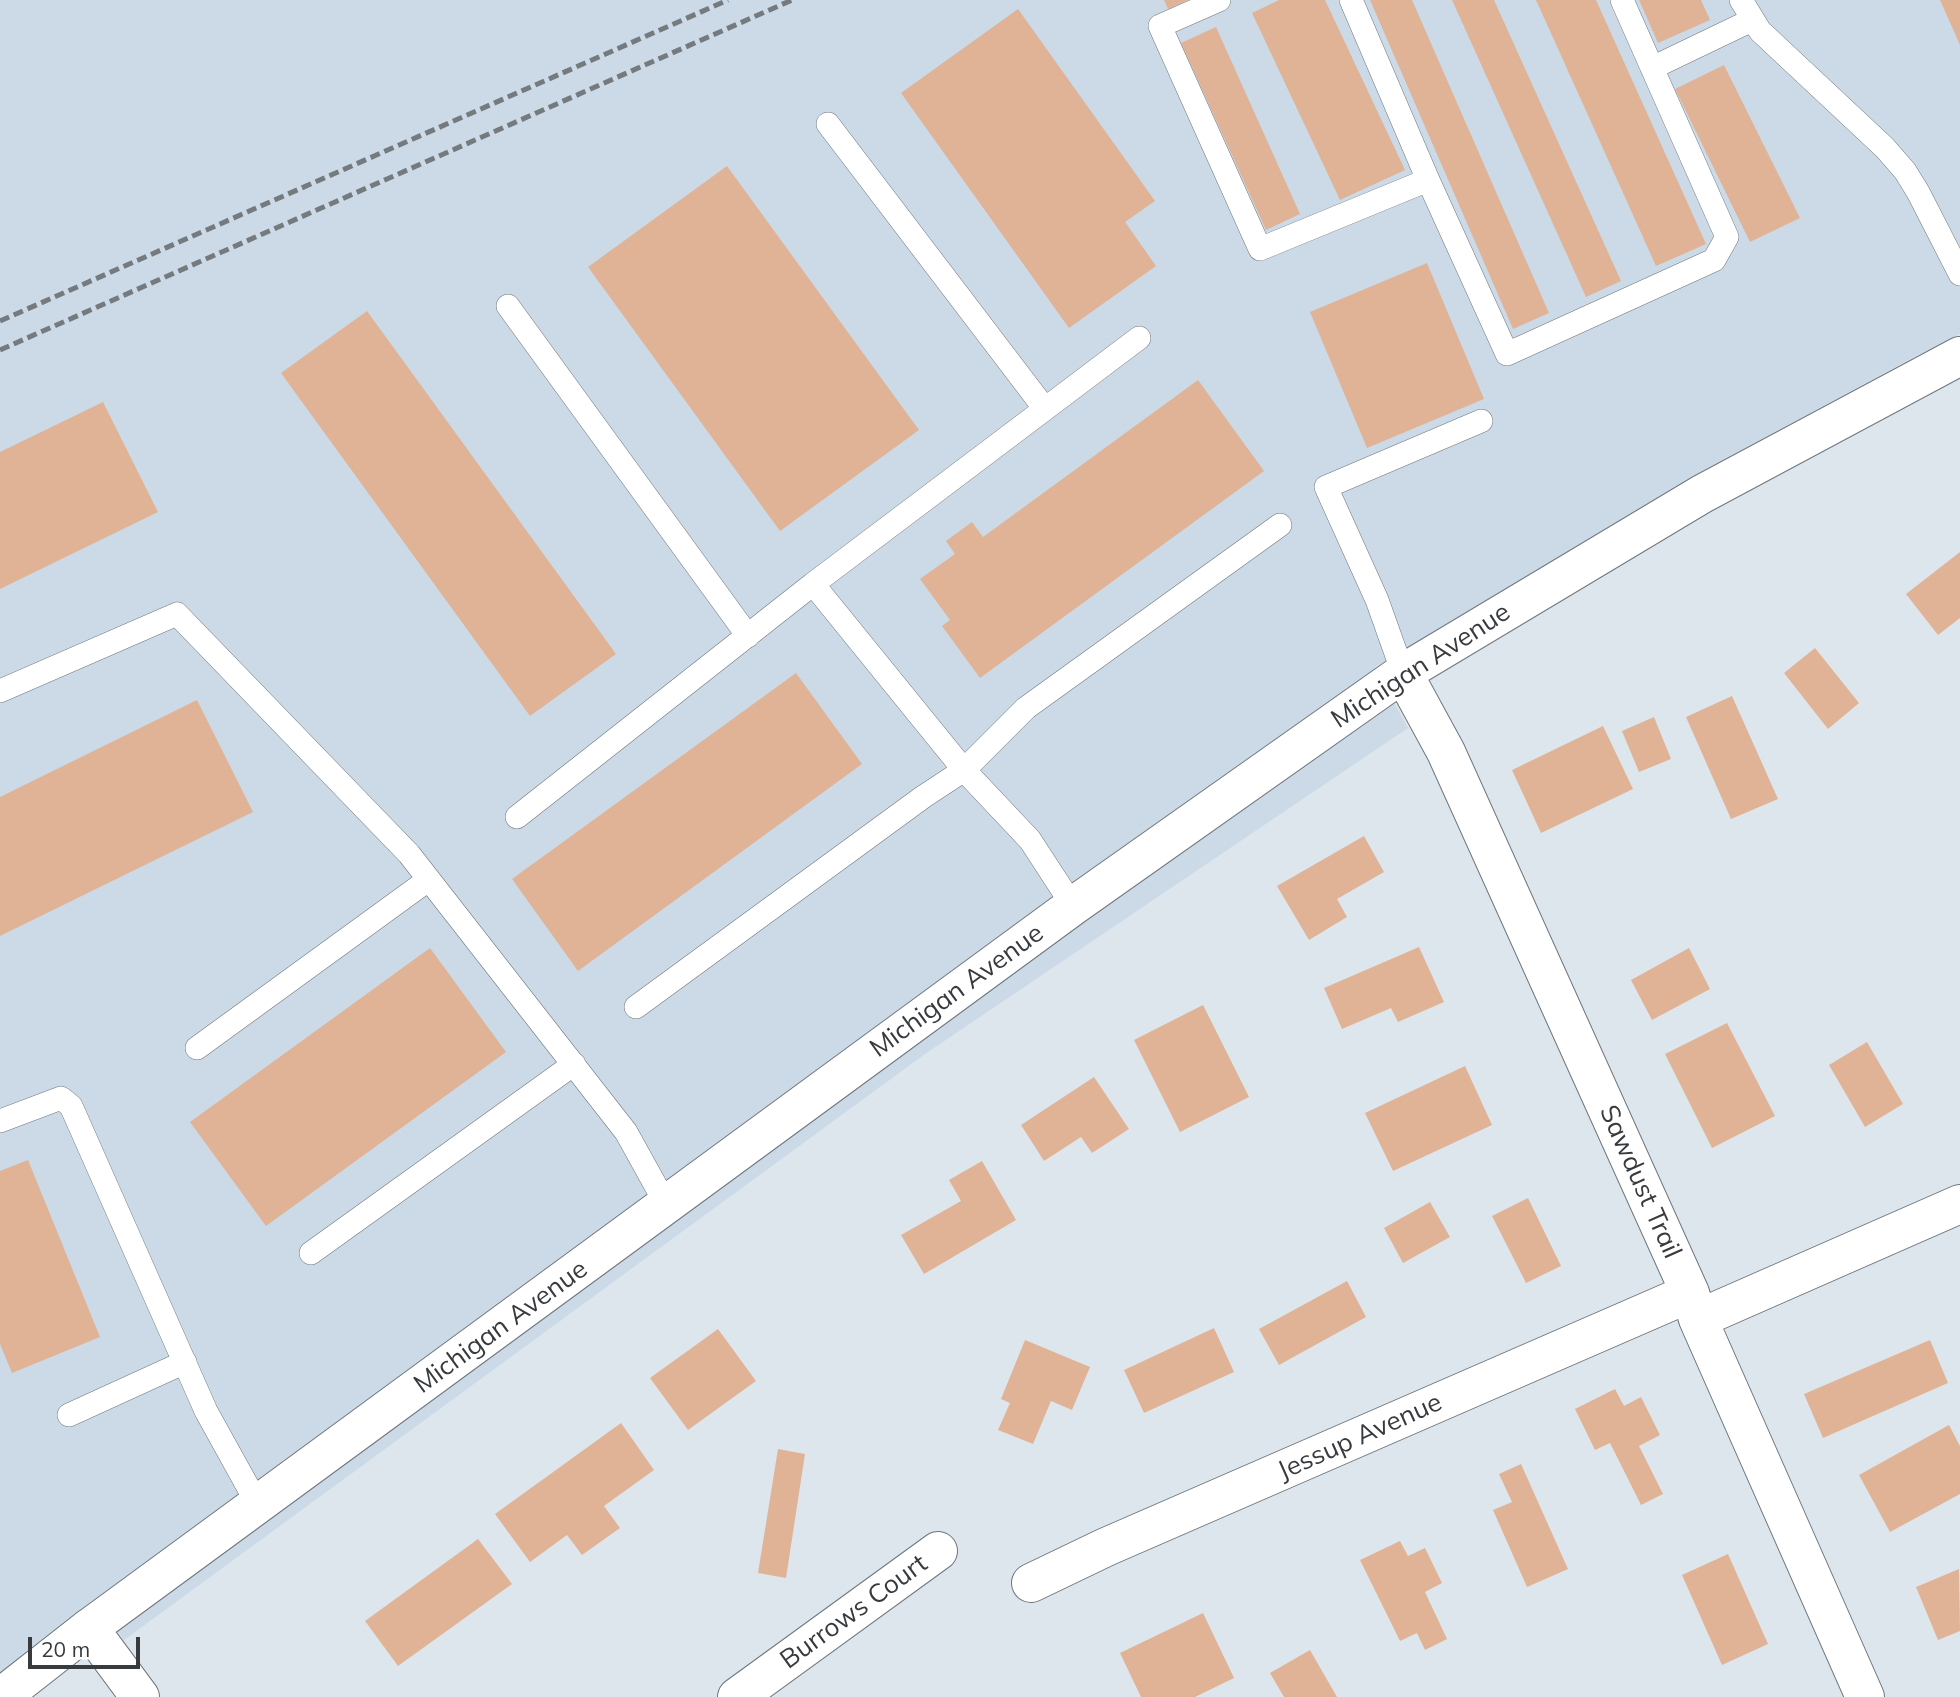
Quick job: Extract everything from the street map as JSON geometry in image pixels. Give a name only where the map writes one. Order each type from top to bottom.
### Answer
[{"type":"street","name":"Michigan Avenue","points":[[1,1697],[89,1628],[1073,906],[1403,673],[1702,494],[1960,356]]},
{"type":"street","name":"Sawdust Trail","points":[[1403,673],[1446,752],[1694,1306],[1865,1697]]},
{"type":"street","name":"Jessup Avenue","points":[[1031,1583],[1106,1547],[1694,1306],[1960,1204]]},
{"type":"street","name":"Burrows Court","points":[[737,1697],[937,1551]]},
{"type":"street","points":[[89,1628],[140,1697]]},
{"type":"lane","points":[[1219,0],[1160,26],[1259,250],[1428,180]]},
{"type":"lane","points":[[1351,0],[1428,180],[1507,354],[1714,260],[1727,237],[1622,0]]},
{"type":"lane","points":[[1652,68],[1747,10],[1760,31],[1885,148],[1905,171],[1960,274]]},
{"type":"lane","points":[[828,124],[1045,409]]},
{"type":"lane","points":[[508,306],[748,636]]},
{"type":"lane","points":[[517,817],[813,584],[1139,338]]},
{"type":"lane","points":[[1403,673],[1377,600],[1326,486],[1481,421]]},
{"type":"lane","points":[[636,1007],[923,797],[964,770],[1027,708],[1280,525]]},
{"type":"lane","points":[[813,584],[964,770],[1030,840],[1073,906]]},
{"type":"lane","points":[[0,691],[177,614],[409,855],[626,1132],[667,1206]]},
{"type":"lane","points":[[197,1048],[428,880]]},
{"type":"lane","points":[[311,1253],[574,1064]]},
{"type":"lane","points":[[0,1121],[61,1098],[71,1106],[206,1410],[258,1505]]},
{"type":"lane","points":[[69,1415],[185,1362]]},
{"type":"shaded area","points":[[0,0],[1960,0],[1960,334],[1693,476],[1375,667],[1062,890],[60,1625],[0,1672]]},
{"type":"shaded area","points":[[1394,703],[1408,728],[925,1054],[124,1640],[118,1631],[1085,921]]},
{"type":"building","points":[[1164,0],[1188,0],[1168,9]]},
{"type":"building","points":[[1279,0],[1325,0],[1405,170],[1340,200],[1252,13]]},
{"type":"building","points":[[1370,0],[1412,0],[1549,313],[1513,329]]},
{"type":"building","points":[[1452,0],[1494,0],[1621,281],[1586,297]]},
{"type":"building","points":[[1536,0],[1596,0],[1706,244],[1656,266]]},
{"type":"building","points":[[1639,0],[1701,0],[1710,20],[1658,43]]},
{"type":"building","points":[[1940,0],[1960,0],[1960,45]]},
{"type":"building","points":[[1018,9],[1155,201],[1125,222],[1156,266],[1069,328],[901,93]]},
{"type":"building","points":[[1216,27],[1300,214],[1266,230],[1181,43]]},
{"type":"building","points":[[1724,65],[1800,218],[1750,242],[1675,89]]},
{"type":"building","points":[[727,166],[919,430],[780,531],[588,267]]},
{"type":"building","points":[[1427,263],[1484,399],[1367,448],[1310,312]]},
{"type":"building","points":[[367,311],[616,654],[530,716],[281,373]]},
{"type":"building","points":[[1198,380],[1264,471],[980,678],[942,626],[950,620],[920,579],[955,554],[946,541],[972,522],[983,537]]},
{"type":"building","points":[[103,402],[158,512],[0,589],[0,452]]},
{"type":"building","points":[[1960,552],[1960,618],[1938,635],[1906,594]]},
{"type":"building","points":[[1815,648],[1859,703],[1828,729],[1784,673]]},
{"type":"building","points":[[796,673],[862,764],[578,971],[512,879]]},
{"type":"building","points":[[1732,696],[1778,799],[1731,819],[1686,717]]},
{"type":"building","points":[[197,700],[253,812],[0,936],[0,797]]},
{"type":"building","points":[[1654,717],[1671,759],[1639,772],[1622,731]]},
{"type":"building","points":[[1603,726],[1633,789],[1541,833],[1512,770]]},
{"type":"building","points":[[1364,836],[1384,872],[1337,899],[1347,917],[1309,940],[1277,886]]},
{"type":"building","points":[[1419,947],[1444,1002],[1398,1022],[1391,1008],[1342,1029],[1324,988]]},
{"type":"building","points":[[430,948],[506,1052],[266,1226],[190,1122]]},
{"type":"building","points":[[1689,948],[1710,989],[1652,1020],[1631,980]]},
{"type":"building","points":[[1203,1005],[1249,1097],[1180,1132],[1134,1040]]},
{"type":"building","points":[[1727,1023],[1775,1116],[1712,1148],[1665,1054]]},
{"type":"building","points":[[1867,1042],[1903,1104],[1865,1127],[1829,1065]]},
{"type":"building","points":[[1465,1066],[1492,1125],[1393,1171],[1365,1113]]},
{"type":"building","points":[[1094,1077],[1129,1129],[1092,1153],[1081,1137],[1044,1161],[1021,1125]]},
{"type":"building","points":[[28,1160],[100,1337],[12,1373],[0,1344],[0,1171]]},
{"type":"building","points":[[982,1161],[1016,1220],[924,1274],[901,1235],[961,1201],[949,1180]]},
{"type":"building","points":[[1528,1198],[1561,1266],[1526,1283],[1492,1216]]},
{"type":"building","points":[[1430,1202],[1450,1237],[1403,1263],[1384,1228]]},
{"type":"building","points":[[1347,1281],[1366,1317],[1279,1365],[1259,1329]]},
{"type":"building","points":[[1214,1328],[1234,1372],[1144,1413],[1124,1370]]},
{"type":"building","points":[[718,1329],[756,1381],[688,1430],[650,1378]]},
{"type":"building","points":[[1025,1340],[1090,1367],[1072,1410],[1051,1401],[1033,1444],[998,1430],[1010,1403],[1001,1399]]},
{"type":"building","points":[[1930,1340],[1948,1383],[1823,1438],[1804,1394]]},
{"type":"building","points":[[1615,1389],[1624,1406],[1641,1397],[1660,1435],[1639,1446],[1663,1494],[1641,1505],[1610,1443],[1595,1450],[1575,1409]]},
{"type":"building","points":[[621,1423],[654,1470],[604,1506],[620,1528],[582,1555],[567,1535],[530,1562],[495,1514]]},
{"type":"building","points":[[1949,1425],[1960,1446],[1960,1494],[1890,1532],[1859,1475]]},
{"type":"building","points":[[778,1449],[805,1454],[786,1578],[758,1573]]},
{"type":"building","points":[[1521,1464],[1568,1569],[1527,1587],[1493,1510],[1512,1502],[1499,1474]]},
{"type":"building","points":[[478,1539],[512,1584],[398,1666],[365,1621]]},
{"type":"building","points":[[1400,1541],[1408,1556],[1425,1548],[1442,1583],[1425,1592],[1447,1639],[1425,1650],[1417,1633],[1400,1641],[1360,1560]]},
{"type":"building","points":[[1728,1554],[1768,1644],[1722,1665],[1682,1575]]},
{"type":"building","points":[[1959,1569],[1960,1631],[1938,1640],[1916,1587]]},
{"type":"building","points":[[1203,1613],[1234,1678],[1195,1697],[1141,1697],[1120,1653]]},
{"type":"building","points":[[1310,1650],[1337,1697],[1284,1697],[1270,1673]]},
{"type":"railway","points":[[0,321],[728,0]]},
{"type":"railway","points":[[0,350],[792,0]]}]
